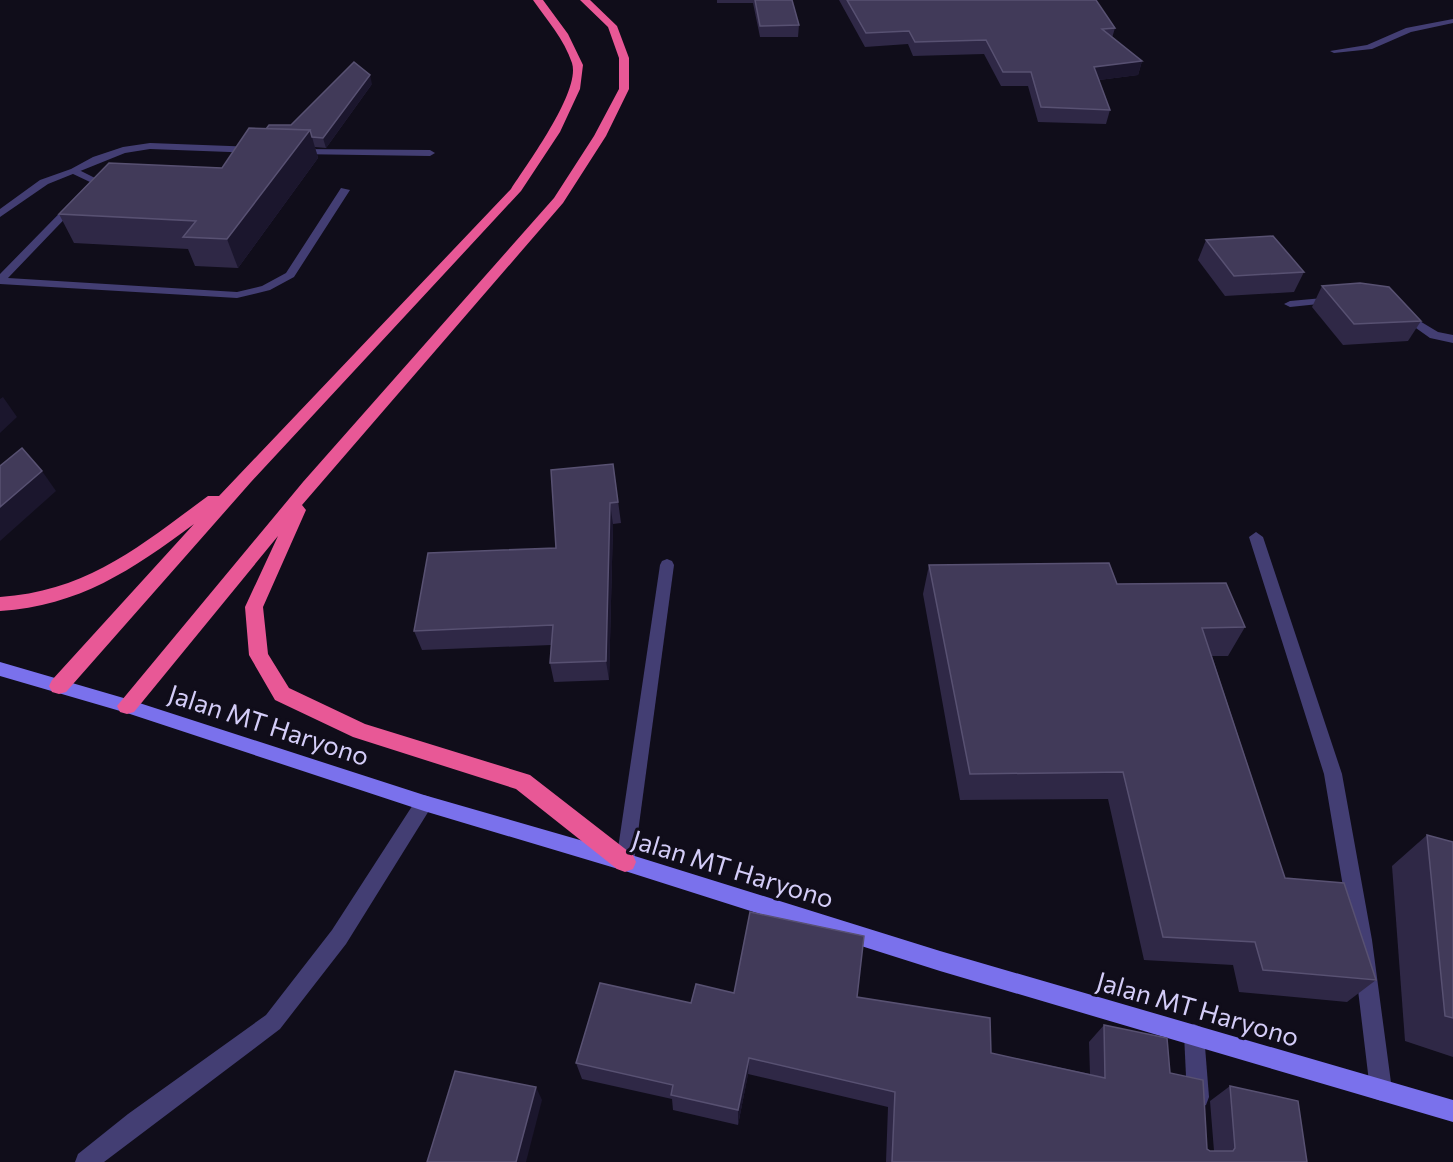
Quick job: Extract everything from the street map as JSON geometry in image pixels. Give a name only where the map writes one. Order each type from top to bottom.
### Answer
[{"type":"highway","points":[[59,686],[245,478],[515,191],[554,132],[575,89],[578,65],[563,34],[538,0]]},
{"type":"highway","points":[[127,706],[309,486],[560,200],[600,136],[624,89],[624,58],[612,26],[585,0]]},
{"type":"highway","points":[[0,604],[21,604],[92,584],[156,543],[245,478]]},
{"type":"highway","points":[[309,486],[254,607],[259,655],[282,694],[360,731],[523,782],[625,861]]},
{"type":"main road","name":"Jalan MT Haryono","points":[[0,669],[127,706],[424,803],[625,861],[940,961],[1453,1111]]},
{"type":"street","points":[[1334,51],[1369,46],[1409,30],[1453,21]]},
{"type":"street","points":[[0,214],[44,182],[123,150],[150,146],[264,150]]},
{"type":"street","points":[[286,151],[430,153]]},
{"type":"street","points":[[0,281],[96,181],[74,171]]},
{"type":"street","points":[[0,281],[237,295],[266,288],[290,275],[345,190]]},
{"type":"street","points":[[1290,304],[1345,300]]},
{"type":"street","points":[[1395,309],[1434,335],[1453,339]]},
{"type":"street","points":[[1256,537],[1333,774],[1362,940],[1381,1090]]},
{"type":"street","points":[[625,861],[667,565]]},
{"type":"street","points":[[86,1162],[136,1122],[273,1022],[339,937],[424,803]]},
{"type":"street","points":[[1194,1034],[1199,1115]]},
{"type":"building","points":[[755,0],[792,0],[799,25],[760,26]]},
{"type":"building","points":[[847,0],[1096,0],[1115,28],[1102,29],[1142,61],[1094,67],[1110,110],[1041,107],[1031,72],[1003,72],[986,40],[915,42],[909,31],[866,33]]},
{"type":"building","points":[[354,62],[370,75],[323,138],[312,137],[310,130],[266,129],[269,125],[291,125]]},
{"type":"building","points":[[249,128],[310,130],[227,239],[183,237],[196,221],[59,214],[109,163],[222,168]]},
{"type":"building","points":[[1273,236],[1304,272],[1234,276],[1206,240]]},
{"type":"building","points":[[1360,283],[1389,287],[1421,321],[1354,324],[1322,286]]},
{"type":"building","points":[[22,448],[42,471],[0,507],[0,466]]},
{"type":"building","points":[[613,464],[618,502],[610,503],[606,661],[550,663],[553,625],[414,631],[428,553],[556,548],[551,470]]},
{"type":"building","points":[[1109,563],[1117,584],[1226,583],[1245,627],[1202,628],[1285,878],[1344,883],[1376,980],[1263,970],[1255,942],[1163,937],[1123,772],[970,774],[929,565]]},
{"type":"building","points":[[1427,835],[1453,842],[1453,1018],[1445,1016]]},
{"type":"building","points":[[750,912],[864,936],[857,997],[990,1018],[991,1053],[1105,1078],[1104,1025],[1167,1038],[1170,1073],[1203,1080],[1207,1149],[1233,1151],[1235,1148],[1230,1086],[1298,1101],[1307,1162],[892,1162],[895,1092],[749,1058],[738,1110],[671,1095],[673,1085],[576,1063],[600,983],[691,1003],[696,984],[734,993]]},
{"type":"building","points":[[455,1071],[536,1087],[516,1162],[427,1162]]}]
